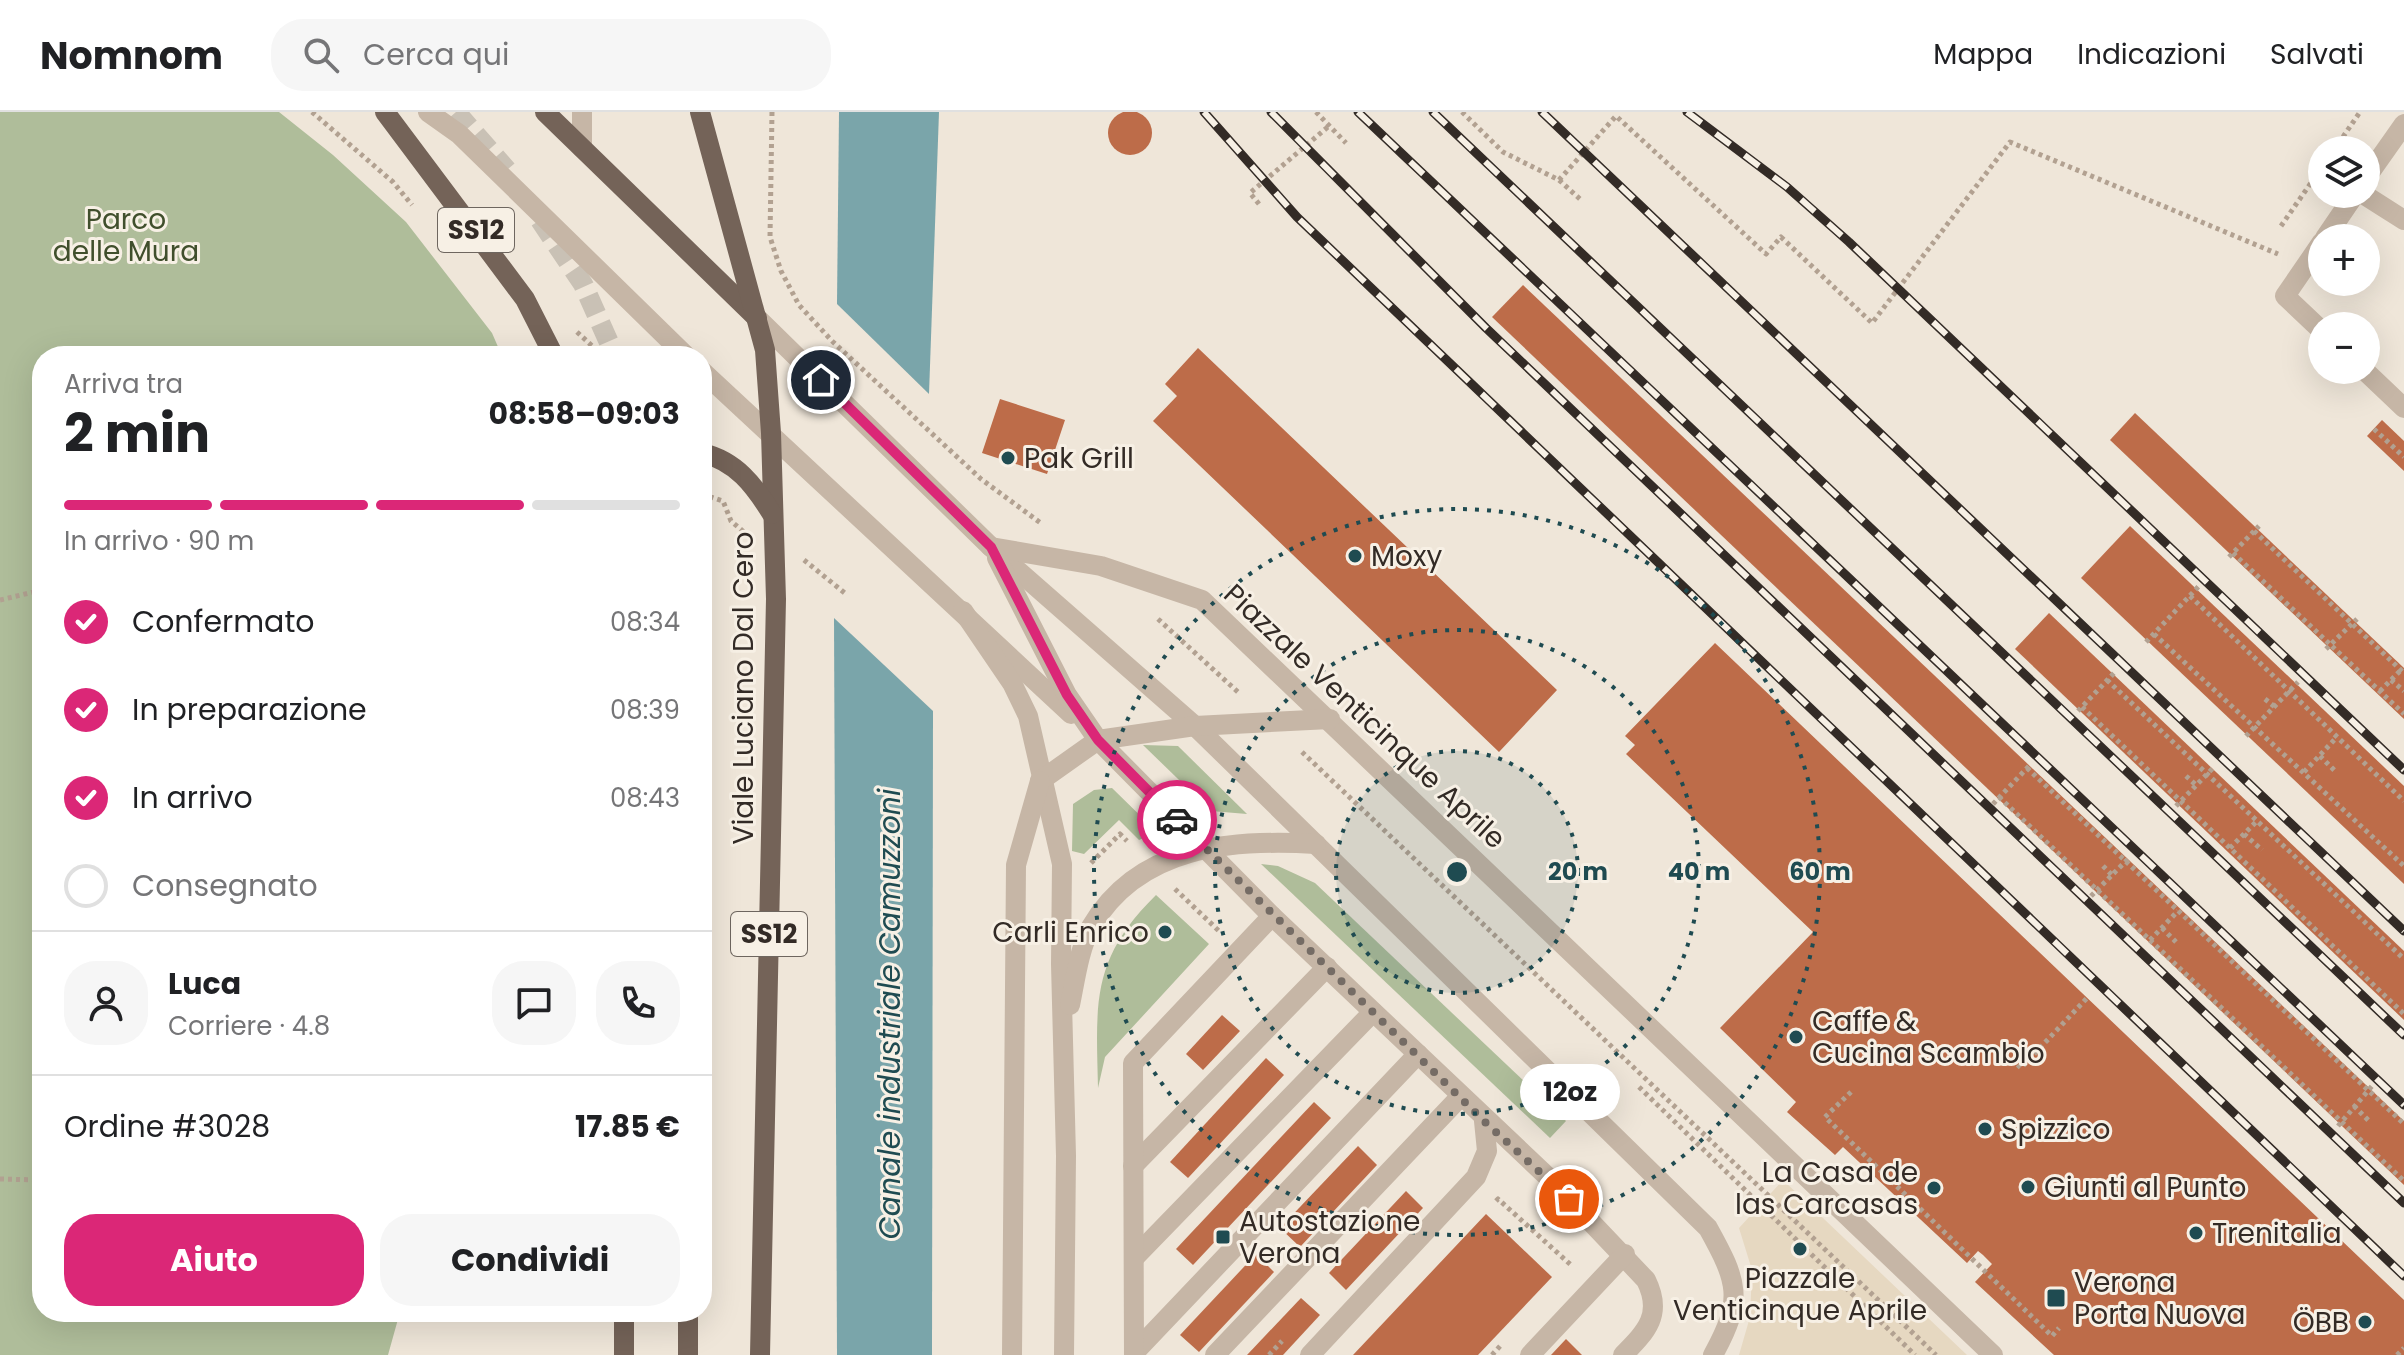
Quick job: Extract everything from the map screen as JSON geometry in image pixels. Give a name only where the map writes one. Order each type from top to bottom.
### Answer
[{"type":"main road","name":"SS12","points":[[385,112],[525,299],[549,346]]},
{"type":"main road","points":[[545,112],[757,318]]},
{"type":"main road","name":"SS12","points":[[700,112],[757,318]]},
{"type":"main road","name":"Viale Luciano Dal Cero","points":[[757,318],[765,350],[771,433],[776,615],[760,1355]]},
{"type":"main road","points":[[712,456],[731,463],[754,487],[772,514]]},
{"type":"main road","points":[[624,1322],[624,1355]]},
{"type":"main road","points":[[688,1322],[688,1355]]},
{"type":"street","points":[[428,112],[459,134],[676,346]]},
{"type":"street","points":[[582,112],[582,148]]},
{"type":"street","points":[[2380,158],[2404,124]]},
{"type":"street","points":[[2380,205],[2404,220]]},
{"type":"street","points":[[2308,262],[2285,296],[2308,318]]},
{"type":"street","points":[[757,318],[991,547],[1195,726],[1708,1228],[1734,1282],[1730,1324],[1713,1355]]},
{"type":"street","points":[[712,380],[1098,740],[1272,916],[1625,1254],[1654,1295],[1655,1311],[1647,1331],[1623,1355]]},
{"type":"street","points":[[2379,384],[2404,408]]},
{"type":"street","points":[[991,547],[1067,695],[1098,740]]},
{"type":"street","name":"Piazzale Venticinque Aprile","points":[[991,547],[1101,566],[1202,600],[1993,1355]]},
{"type":"street","points":[[963,611],[1012,683],[1028,716],[1040,781],[1062,864],[1064,1355]]},
{"type":"street","points":[[1012,1355],[1016,865],[1040,781],[1098,740],[1195,726],[1330,719]]},
{"type":"street","points":[[1064,1028],[1090,929],[1117,894],[1152,867],[1204,847],[1255,840],[1316,844]]},
{"type":"street","points":[[1134,1354],[1133,1063],[1272,916]]},
{"type":"street","points":[[1133,1166],[1327,967]]},
{"type":"street","points":[[1134,1258],[1373,1012]]},
{"type":"street","points":[[1134,1354],[1418,1054]]},
{"type":"street","points":[[1215,1355],[1461,1096]]},
{"type":"street","points":[[1310,1355],[1476,1177],[1487,1151],[1484,1121]]},
{"type":"street","points":[[1530,1355],[1625,1254]]},
{"type":"path","points":[[312,112],[393,182],[414,207]]},
{"type":"path","points":[[772,112],[770,237],[799,305],[832,341],[981,479],[1053,531]]},
{"type":"path","points":[[1316,112],[1346,143]]},
{"type":"path","points":[[1462,112],[1503,152],[1559,180],[1581,200]]},
{"type":"path","points":[[2344,136],[2360,112]]},
{"type":"path","points":[[1559,180],[1616,116],[1766,254],[1781,237],[1872,323],[2010,142],[2282,256]]},
{"type":"path","points":[[1259,204],[1250,193],[1329,126]]},
{"type":"path","points":[[2281,226],[2308,187]]},
{"type":"path","points":[[574,328],[593,346]]},
{"type":"path","points":[[2374,429],[2404,457]]},
{"type":"path","points":[[712,497],[723,501],[740,532],[752,534]]},
{"type":"path","points":[[2380,691],[2402,672],[2257,528],[2231,555],[2404,714]]},
{"type":"path","points":[[2245,541],[2250,547]]},
{"type":"path","points":[[807,561],[846,594]]},
{"type":"path","points":[[2146,642],[2175,616],[2199,586]]},
{"type":"path","points":[[0,600],[32,592]]},
{"type":"path","points":[[2190,596],[2404,801]]},
{"type":"path","points":[[1147,608],[1936,1355]]},
{"type":"path","points":[[2328,647],[2354,621]]},
{"type":"path","points":[[2335,626],[2342,633]]},
{"type":"path","points":[[2154,634],[2404,866]]},
{"type":"path","points":[[2115,672],[2080,709],[2404,1014]]},
{"type":"path","points":[[2107,680],[2404,959]]},
{"type":"path","points":[[2391,680],[2404,691]]},
{"type":"path","points":[[2246,736],[2298,682]]},
{"type":"path","points":[[2096,692],[2101,697]]},
{"type":"path","points":[[2265,699],[2275,707]]},
{"type":"path","points":[[2304,772],[2337,737]]},
{"type":"path","points":[[2320,756],[2335,771]]},
{"type":"path","points":[[1993,804],[2015,784],[2028,766],[2404,1124]]},
{"type":"path","points":[[2178,803],[2214,767]]},
{"type":"path","points":[[2186,776],[2196,785]]},
{"type":"path","points":[[1999,797],[2340,1124],[2404,1181]]},
{"type":"path","points":[[2230,848],[2257,821]]},
{"type":"path","points":[[1080,864],[1090,864],[1120,834],[1127,841]]},
{"type":"path","points":[[2244,834],[2262,850]]},
{"type":"path","points":[[2091,896],[2127,859]]},
{"type":"path","points":[[2103,866],[2112,875]]},
{"type":"path","points":[[1167,881],[1226,937]]},
{"type":"path","points":[[2150,940],[2178,911]]},
{"type":"path","points":[[2162,928],[2176,942]]},
{"type":"path","points":[[2012,1059],[2021,1068],[2087,998]]},
{"type":"path","points":[[1639,1087],[1915,1355]]},
{"type":"path","points":[[2340,1124],[2370,1089]]},
{"type":"path","points":[[1851,1092],[1825,1117],[2052,1336],[2059,1328]]},
{"type":"path","points":[[2354,1106],[2369,1121]]},
{"type":"path","points":[[0,1179],[32,1180]]},
{"type":"path","points":[[1498,1199],[1574,1268],[1564,1279]]},
{"type":"path","points":[[1492,1355],[1512,1333]]},
{"type":"path","points":[[2397,1355],[2404,1348]]},
{"type":"green space","name":"Parco delle Mura","points":[[0,112],[279,112],[333,155],[406,222],[492,333],[498,346],[32,346],[32,1322],[397,1322],[388,1355],[0,1355]]},
{"type":"green space","points":[[1143,745],[1178,746],[1247,814],[1211,811]]},
{"type":"green space","points":[[1112,788],[1157,832],[1139,840],[1119,820],[1084,854],[1072,851],[1073,804],[1094,790]]},
{"type":"green space","points":[[1261,864],[1278,866],[1315,883],[1566,1121],[1550,1138]]},
{"type":"green space","points":[[1156,895],[1209,944],[1105,1057],[1098,1088],[1097,1031],[1102,983],[1119,940]]},
{"type":"shaded area","name":"Piazzale Venticinque Aprile","points":[[1783,1180],[1967,1355],[1739,1355],[1750,1317],[1752,1270],[1739,1228]]},
{"type":"water","points":[[839,112],[939,112],[929,394],[837,304]]},
{"type":"water","name":"Canale industriale Camuzzoni","points":[[834,618],[933,711],[932,1355],[837,1355]]},
{"type":"building","points":[[1130,111],[1145,118],[1152,133],[1145,148],[1130,155],[1115,148],[1108,133],[1115,118]]},
{"type":"building","points":[[1523,285],[2404,1121],[2404,1185],[1492,317]]},
{"type":"building","name":"Moxy","points":[[1198,348],[1557,690],[1499,752],[1153,421],[1177,396],[1165,384]]},
{"type":"building","points":[[1000,399],[1065,420],[1047,474],[982,453]]},
{"type":"building","points":[[2135,413],[2404,668],[2404,719],[2110,440]]},
{"type":"building","points":[[2382,420],[2404,441],[2404,471],[2367,436]]},
{"type":"building","points":[[2130,526],[2404,786],[2404,884],[2081,578]]},
{"type":"building","points":[[2049,613],[2404,951],[2404,1020],[2015,649]]},
{"type":"building","points":[[1715,643],[2404,1300],[2404,1355],[2054,1355],[1975,1282],[1992,1264],[1983,1255],[1978,1251],[1967,1263],[1843,1147],[1835,1155],[1787,1112],[1796,1102],[1720,1028],[1813,932],[1626,754],[1635,745],[1625,736]]},
{"type":"building","points":[[1222,1015],[1240,1031],[1203,1070],[1186,1054]]},
{"type":"building","points":[[1266,1058],[1284,1075],[1188,1178],[1170,1162]]},
{"type":"building","points":[[1314,1102],[1331,1118],[1193,1265],[1176,1249]]},
{"type":"building","points":[[1358,1146],[1377,1165],[1300,1247],[1280,1228]]},
{"type":"building","points":[[1406,1191],[1423,1208],[1346,1290],[1329,1273]]},
{"type":"building","points":[[1486,1214],[1552,1277],[1478,1355],[1353,1355]]},
{"type":"building","points":[[1256,1254],[1274,1272],[1199,1352],[1180,1335]]},
{"type":"building","points":[[1301,1298],[1320,1315],[1283,1355],[1247,1355]]},
{"type":"building","points":[[1566,1339],[1582,1355],[1551,1355]]},
{"type":"tunnel","points":[[456,112],[507,170]]},
{"type":"tunnel","points":[[540,220],[583,284],[611,346]]},
{"type":"railway","points":[[1204,112],[1297,217],[2404,1276]]},
{"type":"railway","points":[[1271,112],[1486,328],[2404,1203]]},
{"type":"railway","points":[[1358,112],[2404,1105]]},
{"type":"railway","points":[[1433,112],[2404,1035]]},
{"type":"railway","points":[[1542,112],[2404,931]]},
{"type":"railway","points":[[1687,112],[1787,187],[1849,242],[2404,770]]},
{"type":"way so far","points":[[1177,820],[1484,1121],[1569,1199]]},
{"type":"place","name":"Pak Grill","points":[[1008,458]]},
{"type":"place","name":"Moxy","points":[[1355,556]]},
{"type":"place","name":"Carli Enrico","points":[[1165,932]]},
{"type":"place","name":"Caffe & Cucina Scambio","points":[[1796,1037]]},
{"type":"place","name":"Spizzico","points":[[1985,1129]]},
{"type":"place","name":"Giunti al Punto","points":[[2028,1187]]},
{"type":"place","name":"La Casa de las Carcasas","points":[[1934,1188]]},
{"type":"place","name":"12oz","points":[[1569,1199]]},
{"type":"place","name":"Trenitalia","points":[[2196,1233]]},
{"type":"place","name":"Autostazione Verona","points":[[1223,1237]]},
{"type":"place","name":"Piazzale Venticinque Aprile","points":[[1800,1249]]},
{"type":"place","name":"Verona Porta Nuova","points":[[2056,1298]]},
{"type":"place","name":"ÖBB","points":[[2365,1322]]},
{"type":"route","points":[[821,380],[991,547],[1067,695],[1098,740],[1177,820]]}]
